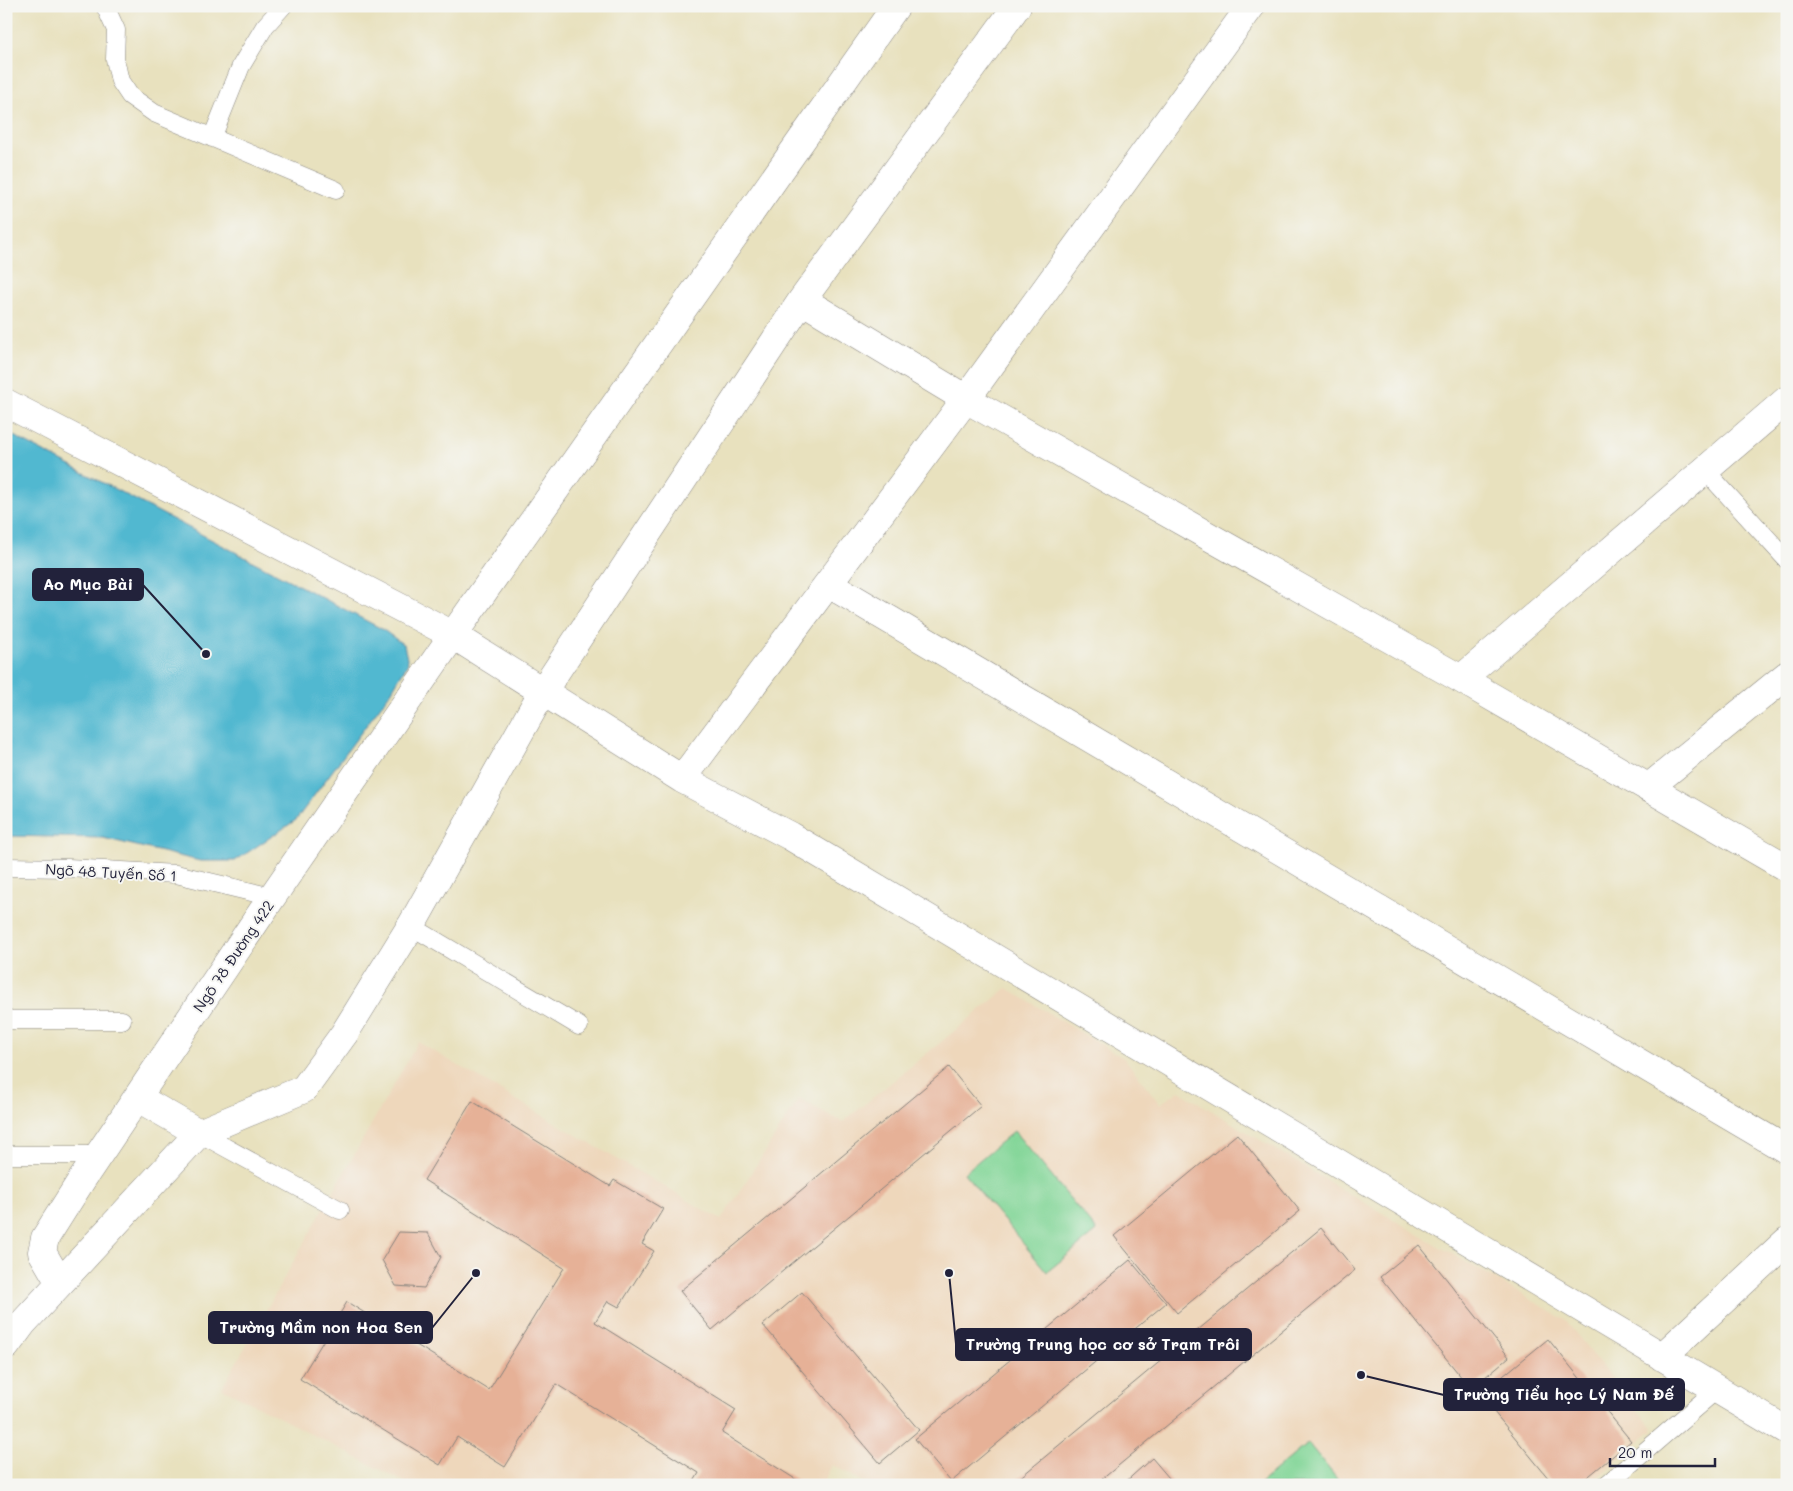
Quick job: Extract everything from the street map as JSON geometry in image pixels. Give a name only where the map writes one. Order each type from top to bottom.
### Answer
[{"type":"street","name":"Ngõ 78 Đường 422","points":[[60,1283],[42,1252],[45,1238],[272,897],[453,635],[896,6]]},
{"type":"street","points":[[6,1346],[23,1323],[199,1133],[304,1089],[344,1034],[411,926],[543,691],[802,300],[1017,6]]},
{"type":"street","points":[[682,779],[830,584],[966,400],[1251,6]]},
{"type":"street","points":[[802,300],[966,400],[1461,679],[1787,868]]},
{"type":"street","points":[[1461,679],[1787,400]]},
{"type":"street","points":[[6,403],[453,635],[682,779],[790,836],[1787,1431]]},
{"type":"street","points":[[830,584],[1787,1150]]},
{"type":"street","points":[[1648,788],[1787,675]]},
{"type":"street","points":[[138,1098],[199,1133]]},
{"type":"street","points":[[1662,1357],[1787,1241]]},
{"type":"lane","points":[[105,6],[116,30],[114,58],[120,81],[130,96],[154,113],[336,190]]},
{"type":"lane","points":[[212,138],[241,66],[265,26],[283,6]]},
{"type":"lane","points":[[1705,470],[1787,560]]},
{"type":"lane","name":"Ngõ 48 Tuyến Số 1","points":[[6,867],[68,868],[176,874],[272,897]]},
{"type":"lane","points":[[411,926],[579,1026]]},
{"type":"lane","points":[[6,1020],[122,1020]]},
{"type":"lane","points":[[199,1133],[340,1210]]},
{"type":"lane","points":[[6,1155],[100,1155]]},
{"type":"lane","points":[[1606,1485],[1716,1390]]},
{"type":"shaded area","points":[[1007,988],[1125,1059],[1160,1104],[1179,1091],[1336,1186],[1565,1320],[1653,1429],[1589,1485],[870,1485],[832,1465],[822,1485],[410,1485],[222,1388],[418,1042],[721,1220],[799,1099],[843,1122]]},
{"type":"green space","points":[[1014,1131],[1097,1231],[1047,1272],[964,1173]]},
{"type":"green space","points":[[1308,1443],[1342,1485],[1258,1485]]},
{"type":"water","points":[[6,432],[382,629],[404,645],[408,663],[391,692],[296,820],[235,861],[200,861],[103,838],[6,836]]},
{"type":"building","points":[[949,1067],[981,1106],[712,1330],[680,1291]]},
{"type":"building","points":[[472,1101],[610,1186],[614,1180],[663,1209],[642,1244],[654,1251],[619,1307],[608,1301],[595,1322],[736,1410],[722,1433],[800,1482],[798,1485],[692,1485],[699,1473],[556,1384],[505,1467],[457,1437],[440,1465],[300,1379],[347,1302],[489,1390],[564,1268],[424,1180]]},
{"type":"building","points":[[1237,1134],[1300,1211],[1177,1313],[1114,1236]]},
{"type":"building","points":[[1321,1228],[1355,1270],[1095,1485],[1011,1485]]},
{"type":"building","points":[[399,1232],[428,1233],[441,1257],[424,1288],[396,1286],[382,1260]]},
{"type":"building","points":[[1419,1245],[1509,1357],[1471,1389],[1380,1277]]},
{"type":"building","points":[[1130,1260],[1166,1303],[951,1482],[915,1439]]},
{"type":"building","points":[[802,1292],[919,1430],[880,1463],[763,1325]]},
{"type":"building","points":[[1548,1339],[1631,1441],[1578,1485],[1554,1485],[1480,1395]]},
{"type":"building","points":[[1152,1458],[1175,1485],[1122,1485]]},
{"type":"place","name":"Ao Mục Bài","points":[[206,654]]},
{"type":"place","name":"Trường Mầm non Hoa Sen","points":[[476,1273]]},
{"type":"place","name":"Trường Trung học cơ sở Trạm Trôi","points":[[949,1273]]},
{"type":"place","name":"Trường Tiểu học Lý Nam Đế","points":[[1361,1375]]}]
